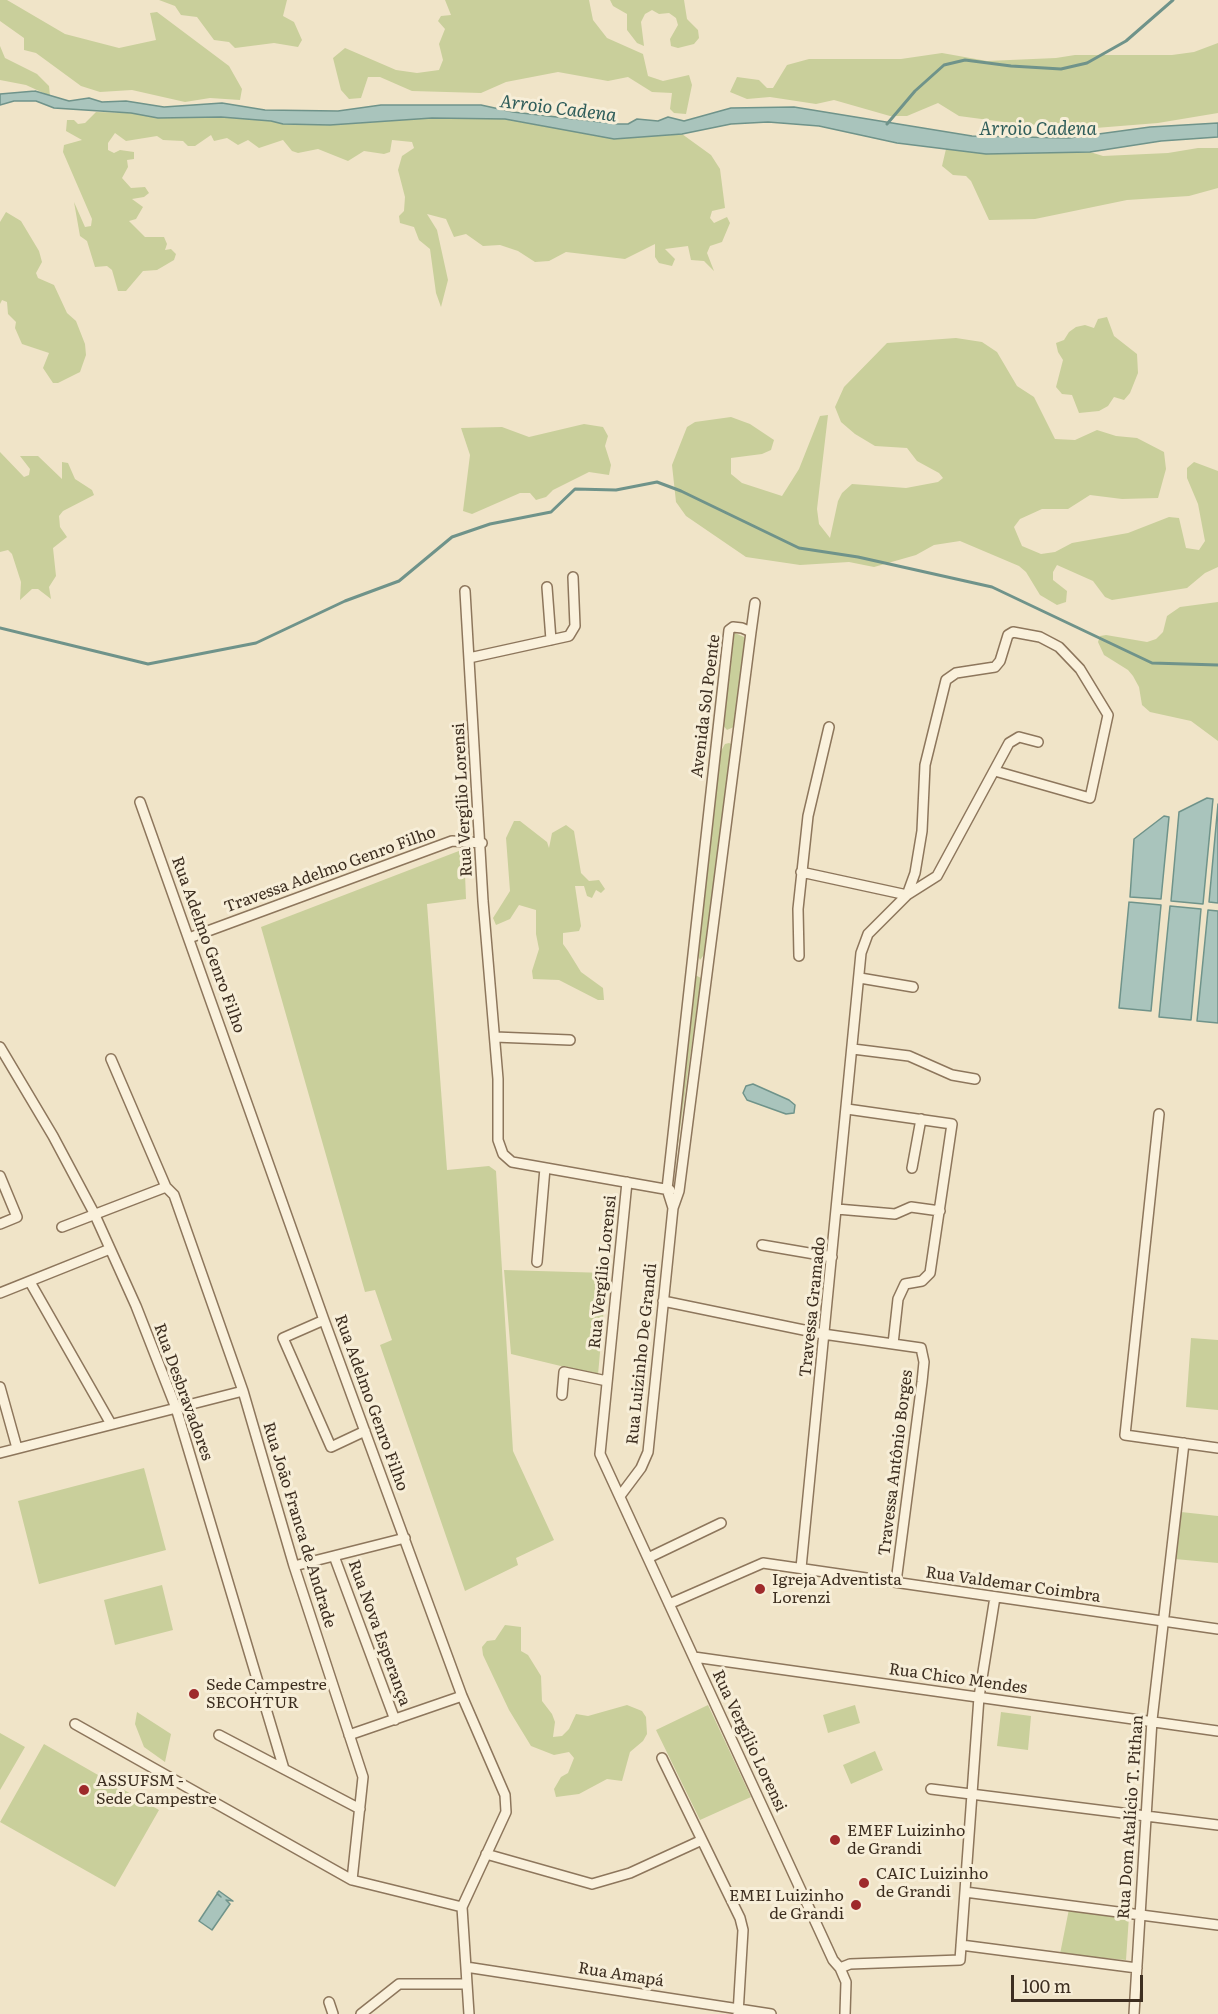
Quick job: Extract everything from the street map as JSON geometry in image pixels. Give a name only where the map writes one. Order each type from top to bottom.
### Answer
[{"type":"street","points":[[469,658],[569,636],[574,631],[573,577]]},
{"type":"street","points":[[547,587],[551,640]]},
{"type":"street","name":"Rua Vergílio Lorensi","points":[[465,591],[482,843],[483,901],[495,1037],[498,1140],[503,1154],[512,1162],[627,1182],[600,1454],[833,1959],[840,1968],[846,1982],[845,2014]]},
{"type":"street","points":[[627,1182],[679,1191],[755,603]]},
{"type":"street","name":"Avenida Sol Poente","points":[[667,1189],[729,630],[733,627],[751,632]]},
{"type":"street","points":[[907,895],[915,873],[922,831],[925,765],[946,680],[956,673],[995,668],[1000,661],[1008,635],[1013,632],[1040,638],[1059,647],[1080,669],[1108,715],[1090,798],[995,771]]},
{"type":"street","points":[[799,956],[801,872],[808,816],[829,727]]},
{"type":"street","points":[[801,872],[907,895],[937,876],[1014,739],[1019,737],[1038,742]]},
{"type":"street","points":[[717,739],[737,741]]},
{"type":"street","name":"Rua Adelmo Genro Filho","points":[[140,802],[324,1320],[462,1696],[505,1795],[506,1812],[462,1907],[469,2014]]},
{"type":"street","name":"Travessa Adelmo Genro Filho","points":[[189,938],[452,841],[482,843]]},
{"type":"street","name":"Travessa Gramado","points":[[801,1568],[861,978],[861,953],[868,934],[907,895]]},
{"type":"street","points":[[691,967],[707,970]]},
{"type":"street","points":[[861,978],[913,987]]},
{"type":"street","points":[[495,1037],[570,1041]]},
{"type":"street","name":"Rua Desbravadores","points":[[0,1047],[53,1136],[94,1213],[136,1306],[176,1408],[284,1769]]},
{"type":"street","points":[[853,1049],[909,1056],[952,1075],[975,1079]]},
{"type":"street","name":"Rua João Franca de Andrade","points":[[111,1059],[166,1187],[174,1195],[243,1391],[294,1566],[363,1777],[352,1880]]},
{"type":"street","points":[[663,1300],[824,1334],[893,1344],[898,1299],[905,1284],[922,1281],[930,1273],[952,1124],[847,1109]]},
{"type":"street","points":[[1159,1114],[1125,1435],[1218,1448]]},
{"type":"street","points":[[912,1168],[921,1119]]},
{"type":"street","points":[[537,1262],[545,1168]]},
{"type":"street","points":[[0,1176],[17,1217],[0,1224]]},
{"type":"street","points":[[62,1227],[166,1187]]},
{"type":"street","name":"Rua Luizinho De Grandi","points":[[667,1189],[673,1208]]},
{"type":"street","name":"Rua Luizinho De Grandi","points":[[620,1496],[641,1468],[648,1452],[673,1208],[679,1191]]},
{"type":"street","points":[[837,1209],[895,1214],[911,1207],[940,1211]]},
{"type":"street","points":[[762,1245],[832,1257]]},
{"type":"street","points":[[0,1293],[110,1249]]},
{"type":"street","points":[[30,1282],[111,1424]]},
{"type":"street","points":[[324,1320],[284,1338],[331,1447],[365,1431]]},
{"type":"street","name":"Travessa Antônio Borges","points":[[893,1344],[921,1348],[924,1362],[896,1582]]},
{"type":"street","points":[[562,1395],[564,1372],[607,1381]]},
{"type":"street","points":[[0,1387],[17,1448]]},
{"type":"street","points":[[0,1453],[243,1391]]},
{"type":"street","name":"Rua Dom Atalício T. Pithan","points":[[1134,2014],[1152,1720],[1184,1443]]},
{"type":"street","points":[[648,1558],[721,1523]]},
{"type":"street","points":[[294,1566],[405,1538]]},
{"type":"street","name":"Rua Nova Esperança","points":[[334,1556],[395,1720]]},
{"type":"street","name":"Rua Valdemar Coimbra","points":[[669,1604],[763,1563],[1218,1629]]},
{"type":"street","points":[[840,1968],[850,1964],[960,1960],[979,1696],[995,1597]]},
{"type":"street","name":"Rua Chico Mendes","points":[[694,1657],[1218,1731]]},
{"type":"street","points":[[349,1735],[462,1696]]},
{"type":"street","points":[[75,1724],[352,1880],[462,1907]]},
{"type":"street","points":[[219,1735],[360,1809]]},
{"type":"street","points":[[662,1758],[740,1917],[743,1930],[738,2011]]},
{"type":"street","points":[[932,1790],[1218,1826]]},
{"type":"street","points":[[486,1854],[592,1884],[630,1873],[702,1840]]},
{"type":"street","points":[[964,1892],[1218,1925]]},
{"type":"street","points":[[961,1945],[1137,1968]]},
{"type":"street","name":"Rua Amapá","points":[[466,1967],[738,2011],[771,2014]]},
{"type":"street","points":[[361,2014],[399,1984],[467,1984]]},
{"type":"street","points":[[329,2002],[333,2014]]},
{"type":"green space","points":[[0,0],[7,0],[65,34],[119,48],[156,40],[150,13],[157,12],[229,66],[242,89],[240,100],[210,98],[185,102],[132,90],[100,92],[81,86],[36,53],[24,50],[24,38],[0,21]]},
{"type":"green space","points":[[159,0],[287,0],[283,16],[294,22],[302,40],[298,47],[274,43],[235,48],[229,42],[214,40],[197,17],[181,15],[175,6]]},
{"type":"green space","points":[[445,0],[589,0],[593,20],[607,38],[643,54],[648,76],[663,81],[689,75],[692,85],[686,114],[674,113],[670,109],[672,93],[652,92],[628,77],[608,81],[558,72],[506,82],[481,93],[412,91],[380,77],[368,77],[361,98],[349,99],[341,90],[333,58],[345,48],[396,70],[417,73],[439,70],[443,60],[439,44],[445,29],[438,21],[441,16],[451,15]]},
{"type":"green space","points":[[610,0],[684,0],[687,19],[698,30],[699,38],[694,44],[678,48],[671,46],[670,39],[678,25],[676,18],[669,13],[659,14],[652,10],[645,14],[641,22],[644,46],[637,43],[627,30],[627,14],[613,6]]},
{"type":"green space","points":[[1218,43],[1218,113],[1158,123],[1083,129],[1004,122],[959,116],[938,103],[907,116],[890,116],[834,100],[816,104],[770,97],[747,99],[730,92],[737,77],[759,80],[767,88],[773,88],[787,65],[809,59],[901,59],[942,53],[987,61],[1075,55],[1172,55],[1194,52]]},
{"type":"green space","points":[[0,46],[5,58],[37,74],[49,86],[50,96],[26,85],[0,80]]},
{"type":"green space","points":[[96,112],[131,113],[158,118],[221,117],[283,124],[330,125],[432,118],[505,119],[614,139],[682,134],[711,155],[720,169],[725,208],[712,211],[710,218],[714,223],[727,217],[730,223],[722,242],[710,246],[707,253],[714,271],[704,261],[691,260],[688,246],[665,249],[675,259],[672,266],[659,263],[655,257],[655,244],[625,259],[566,252],[549,261],[535,262],[518,251],[500,245],[483,246],[466,234],[454,237],[446,219],[427,214],[437,230],[448,280],[441,307],[436,293],[430,249],[419,240],[414,227],[400,223],[399,216],[404,211],[405,197],[398,170],[402,156],[414,148],[412,142],[392,140],[390,152],[384,154],[364,151],[348,161],[318,149],[298,153],[292,151],[283,140],[259,148],[248,140],[238,145],[227,138],[214,141],[211,135],[195,146],[188,146],[183,141],[163,140],[157,136],[126,141],[115,133],[108,143],[108,150],[114,153],[120,150],[134,152],[134,159],[127,160],[128,167],[122,178],[131,188],[145,187],[149,193],[144,197],[132,199],[143,207],[136,219],[129,221],[145,237],[164,237],[167,244],[165,250],[171,249],[176,254],[174,260],[157,270],[143,271],[126,291],[118,291],[112,270],[107,266],[95,267],[87,241],[80,236],[74,202],[85,227],[91,226],[92,219],[63,152],[64,145],[82,140],[66,131],[67,120],[74,120],[78,124],[85,123]]},
{"type":"green space","points":[[1198,148],[1218,148],[1218,188],[1189,196],[1127,200],[1035,219],[989,220],[971,181],[966,176],[953,175],[942,166],[946,149],[986,154],[1090,152],[1103,156],[1168,153]]},
{"type":"green space","points":[[6,212],[21,221],[39,251],[42,262],[36,273],[38,278],[54,285],[67,313],[76,321],[85,344],[86,355],[80,372],[58,383],[53,383],[43,368],[49,353],[22,344],[15,328],[16,322],[8,314],[7,302],[2,300],[0,304],[0,222]]},
{"type":"green space","points":[[1107,317],[1114,336],[1137,354],[1138,373],[1130,393],[1124,400],[1114,397],[1108,406],[1099,411],[1079,413],[1072,395],[1062,394],[1056,387],[1063,360],[1056,343],[1064,340],[1076,327],[1085,325],[1094,328],[1098,319]]},
{"type":"green space","points":[[956,338],[982,342],[997,352],[1017,386],[1034,397],[1055,439],[1075,440],[1097,430],[1116,436],[1137,438],[1164,452],[1166,469],[1158,498],[1122,499],[1090,495],[1068,509],[1042,509],[1020,519],[1014,527],[1022,546],[1041,554],[1055,552],[1072,543],[1128,533],[1169,517],[1179,518],[1186,548],[1199,550],[1205,541],[1198,504],[1187,478],[1187,468],[1194,462],[1218,471],[1218,567],[1205,573],[1187,588],[1112,600],[1105,597],[1093,581],[1057,565],[1053,572],[1053,580],[1067,591],[1066,602],[1057,605],[1040,595],[1026,572],[1019,566],[960,541],[934,545],[916,555],[874,567],[849,562],[800,565],[746,557],[686,516],[676,502],[672,465],[687,427],[695,422],[731,417],[750,424],[774,440],[771,450],[762,454],[731,458],[731,474],[742,483],[782,496],[799,469],[820,416],[828,415],[817,509],[819,524],[830,538],[838,501],[842,493],[852,484],[906,488],[938,482],[943,478],[939,473],[917,461],[907,448],[875,446],[855,434],[841,422],[835,407],[844,387],[887,343]]},
{"type":"green space","points":[[584,424],[603,427],[608,436],[605,446],[611,465],[609,475],[589,472],[553,490],[546,497],[536,500],[530,493],[520,493],[472,514],[463,511],[470,455],[461,428],[502,427],[529,437]]},
{"type":"green space","points":[[0,452],[24,477],[29,475],[30,469],[20,456],[38,456],[62,479],[62,462],[68,463],[75,479],[92,490],[94,495],[63,511],[59,516],[60,527],[67,537],[53,548],[56,576],[49,587],[51,599],[38,589],[32,589],[20,600],[21,582],[12,554],[8,550],[0,552]]},
{"type":"green space","points":[[1218,602],[1218,741],[1191,721],[1150,712],[1142,705],[1139,687],[1133,676],[1128,670],[1104,655],[1098,642],[1100,636],[1106,635],[1147,642],[1156,639],[1163,632],[1167,616],[1180,607]]},
{"type":"green space","points":[[735,633],[744,637],[746,643],[736,726],[727,730],[722,724],[731,636]]},
{"type":"green space","points":[[725,744],[733,745],[706,952],[700,960],[697,953],[721,751]]},
{"type":"green space","points":[[514,821],[520,821],[547,842],[549,848],[552,833],[566,825],[574,831],[581,873],[589,881],[599,880],[605,889],[601,893],[596,890],[592,898],[587,896],[584,886],[575,886],[581,926],[579,931],[563,933],[563,944],[581,972],[603,988],[604,1000],[598,1000],[559,980],[533,979],[532,971],[539,949],[536,934],[536,910],[519,905],[510,919],[496,925],[493,918],[510,891],[506,838]]},
{"type":"green space","points":[[464,849],[466,899],[427,904],[447,1170],[489,1166],[496,1171],[513,1451],[554,1540],[516,1558],[518,1565],[465,1591],[380,1345],[392,1340],[375,1290],[365,1292],[261,927]]},
{"type":"green space","points":[[693,974],[701,978],[673,1180],[671,1179]]},
{"type":"green space","points":[[504,1270],[607,1273],[598,1375],[511,1354]]},
{"type":"green space","points":[[1191,1338],[1218,1340],[1218,1410],[1186,1407]]},
{"type":"green space","points":[[144,1468],[166,1550],[39,1584],[18,1501]]},
{"type":"green space","points":[[1181,1512],[1218,1516],[1218,1563],[1175,1559]]},
{"type":"green space","points":[[162,1585],[173,1630],[115,1645],[104,1600]]},
{"type":"green space","points":[[505,1625],[521,1627],[521,1651],[528,1655],[541,1676],[542,1701],[555,1722],[553,1737],[562,1736],[569,1729],[576,1714],[588,1716],[627,1705],[642,1711],[646,1717],[647,1734],[643,1741],[630,1752],[622,1781],[607,1779],[579,1794],[556,1797],[554,1789],[561,1777],[568,1773],[574,1758],[569,1752],[554,1755],[531,1746],[509,1710],[483,1655],[482,1647],[487,1641],[495,1640]]},
{"type":"green space","points":[[708,1705],[751,1797],[700,1820],[656,1730]]},
{"type":"green space","points":[[855,1705],[860,1723],[828,1733],[823,1715]]},
{"type":"green space","points":[[137,1712],[171,1734],[165,1762],[144,1747],[135,1724]]},
{"type":"green space","points":[[1001,1712],[1031,1716],[1028,1750],[997,1746]]},
{"type":"green space","points":[[0,1733],[25,1747],[0,1790]]},
{"type":"green space","points":[[44,1744],[159,1810],[115,1887],[0,1822]]},
{"type":"green space","points":[[875,1751],[883,1770],[851,1784],[843,1765]]},
{"type":"green space","points":[[1069,1909],[1129,1916],[1126,1960],[1060,1954]]},
{"type":"water","name":"Arroio Cadena","points":[[35,91],[69,101],[89,98],[102,102],[126,101],[164,107],[222,103],[265,110],[338,111],[381,105],[481,105],[513,112],[618,124],[628,124],[637,119],[658,121],[668,117],[684,121],[731,108],[794,107],[972,136],[1069,138],[1150,127],[1218,123],[1218,137],[1161,141],[1090,152],[986,154],[897,143],[819,126],[768,122],[731,124],[682,134],[614,139],[505,119],[432,118],[330,125],[283,124],[221,117],[158,118],[131,113],[54,108],[36,101],[14,101],[0,105],[0,94]]},
{"type":"water","points":[[1207,798],[1213,799],[1203,904],[1171,901],[1179,812]]},
{"type":"water","points":[[1218,804],[1218,903],[1209,902]]},
{"type":"water","points":[[1164,816],[1169,817],[1161,899],[1130,897],[1134,839]]},
{"type":"water","points":[[1129,902],[1161,905],[1151,1011],[1119,1008]]},
{"type":"water","points":[[1170,906],[1201,909],[1191,1020],[1159,1017]]},
{"type":"water","points":[[1208,910],[1218,911],[1218,1023],[1197,1021]]},
{"type":"water","points":[[753,1084],[789,1100],[795,1105],[794,1113],[786,1114],[747,1100],[743,1093],[746,1086]]},
{"type":"water","points":[[219,1891],[233,1901],[226,1900],[230,1904],[212,1930],[199,1921],[217,1894],[221,1897],[217,1893]]},
{"type":"waterway","points":[[887,124],[915,91],[944,65],[965,60],[1061,69],[1087,63],[1126,41],[1173,0]]},
{"type":"waterway","points":[[0,628],[148,664],[256,643],[345,601],[399,581],[452,537],[490,524],[551,512],[575,489],[616,490],[657,482],[681,491],[799,548],[858,557],[992,587],[1152,663],[1218,665]]},
{"type":"place","name":"Igreja Adventista Lorenzi","points":[[760,1589]]},
{"type":"place","name":"Sede Campestre SECOHTUR","points":[[194,1694]]},
{"type":"place","name":"ASSUFSM - Sede Campestre","points":[[84,1790]]},
{"type":"place","name":"EMEF Luizinho de Grandi","points":[[835,1840]]},
{"type":"place","name":"CAIC Luizinho de Grandi","points":[[864,1883]]},
{"type":"place","name":"EMEI Luizinho de Grandi","points":[[856,1905]]}]
